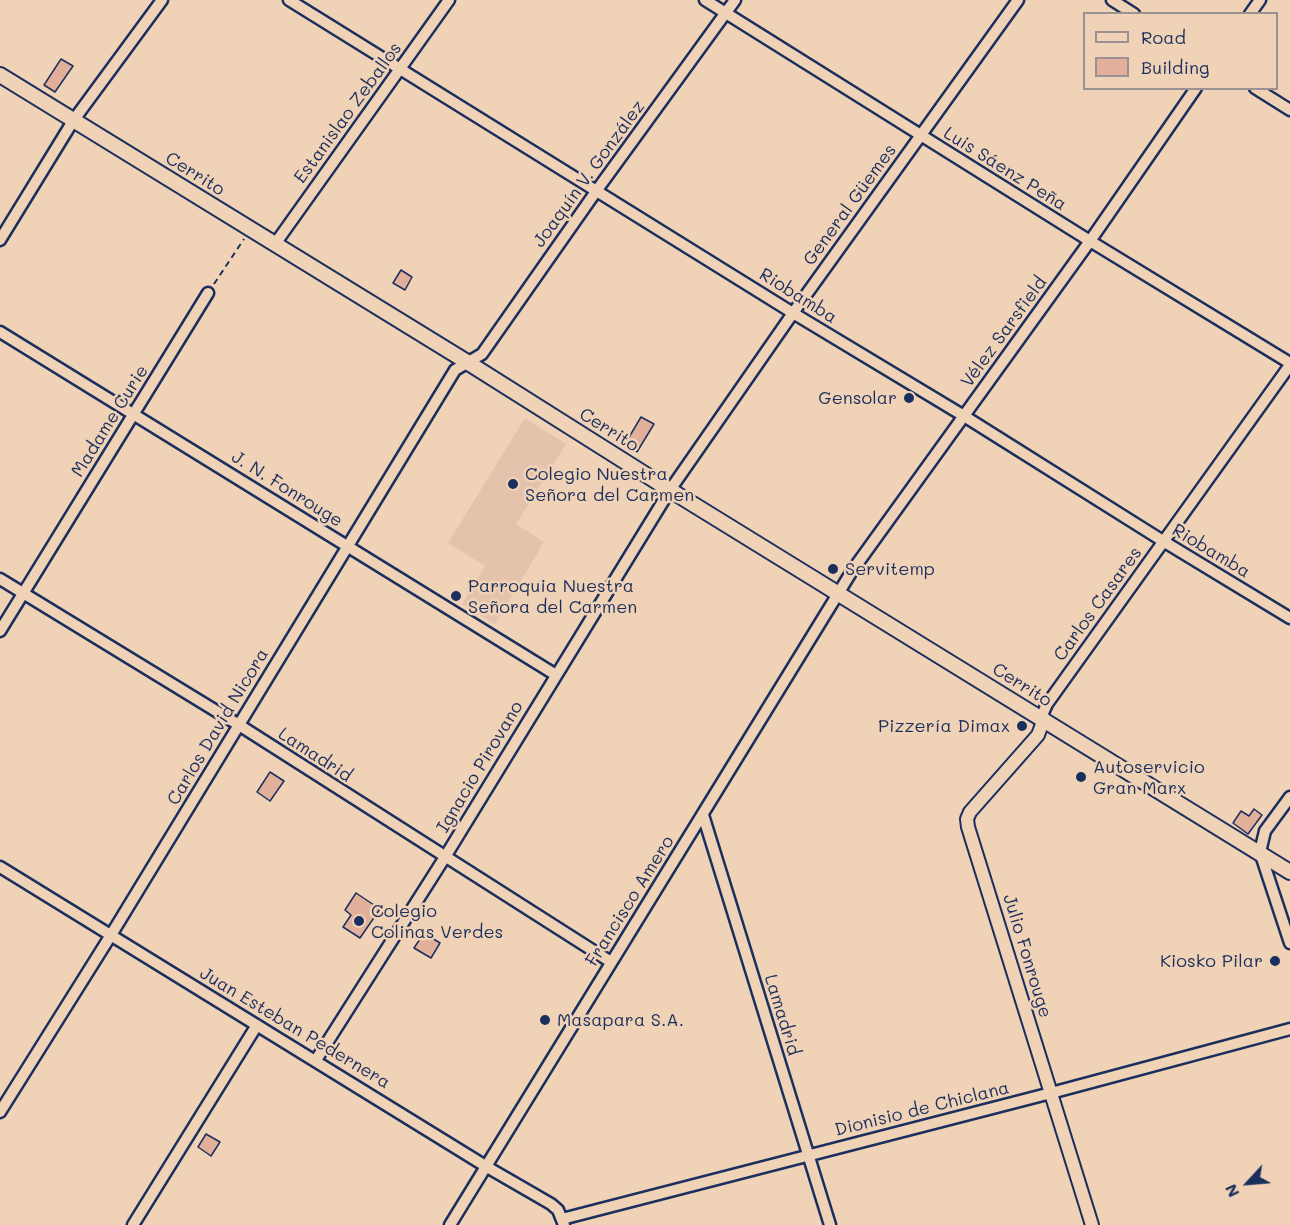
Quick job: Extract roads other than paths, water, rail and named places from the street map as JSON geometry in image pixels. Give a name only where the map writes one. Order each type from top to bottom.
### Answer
[{"type":"main road","name":"Cerrito","points":[[0,75],[1290,872]]},
{"type":"street","points":[[0,240],[73,121],[162,0]]},
{"type":"street","name":"Riobamba","points":[[289,0],[1290,618]]},
{"type":"street","name":"Estanislao Zeballos","points":[[275,244],[449,0]]},
{"type":"street","name":"Luis Sáenz Peña","points":[[705,0],[1090,242],[1290,364]]},
{"type":"street","name":"Joaquín V. González","points":[[467,362],[482,354],[735,0]]},
{"type":"street","name":"General Güemes","points":[[670,490],[793,313],[1018,0]]},
{"type":"street","points":[[1112,0],[1131,12]]},
{"type":"street","name":"Vélez Sarsfield","points":[[838,594],[1090,242],[1195,90]]},
{"type":"street","points":[[1258,90],[1290,110]]},
{"type":"street","name":"Madame Curie","points":[[0,631],[208,293]]},
{"type":"street","name":"J. N. Fonrouge","points":[[0,332],[556,675]]},
{"type":"street","name":"Carlos David Nicora","points":[[0,1112],[111,935],[455,370],[467,362]]},
{"type":"street","name":"Carlos Casares","points":[[1044,719],[1043,713],[1047,704],[1290,364]]},
{"type":"street","name":"Ignacio Pirovano","points":[[316,1060],[445,857],[670,490]]},
{"type":"street","name":"Lamadrid","points":[[0,579],[239,725],[611,962]]},
{"type":"street","name":"Francisco Amero","points":[[450,1225],[838,594]]},
{"type":"street","name":"Julio Fonrouge","points":[[1044,719],[1038,735],[970,812],[967,819],[1092,1225]]},
{"type":"street","points":[[1290,797],[1265,831],[1260,852],[1290,943]]},
{"type":"street","name":"Lamadrid","points":[[703,815],[830,1225]]},
{"type":"street","name":"Juan Esteban Pedernera","points":[[0,867],[487,1167],[551,1204],[558,1210],[563,1222]]},
{"type":"street","points":[[133,1225],[257,1025]]},
{"type":"street","name":"Dionisio de Chiclana","points":[[563,1222],[808,1155],[1290,1029]]},
{"type":"place","name":"Gensolar","points":[[909,398]]},
{"type":"place","name":"Colegio Nuestra Señora del Carmen","points":[[513,484]]},
{"type":"place","name":"Servitemp","points":[[833,569]]},
{"type":"place","name":"Parroquia Nuestra Señora del Carmen","points":[[456,596]]},
{"type":"place","name":"Pizzería Dimax","points":[[1022,726]]},
{"type":"place","name":"Autoservicio Gran Marx","points":[[1081,777]]},
{"type":"place","name":"Colegio Colinas Verdes","points":[[359,921]]},
{"type":"place","name":"Kiosko Pilar","points":[[1275,961]]},
{"type":"place","name":"Masapara S.A.","points":[[545,1020]]}]
